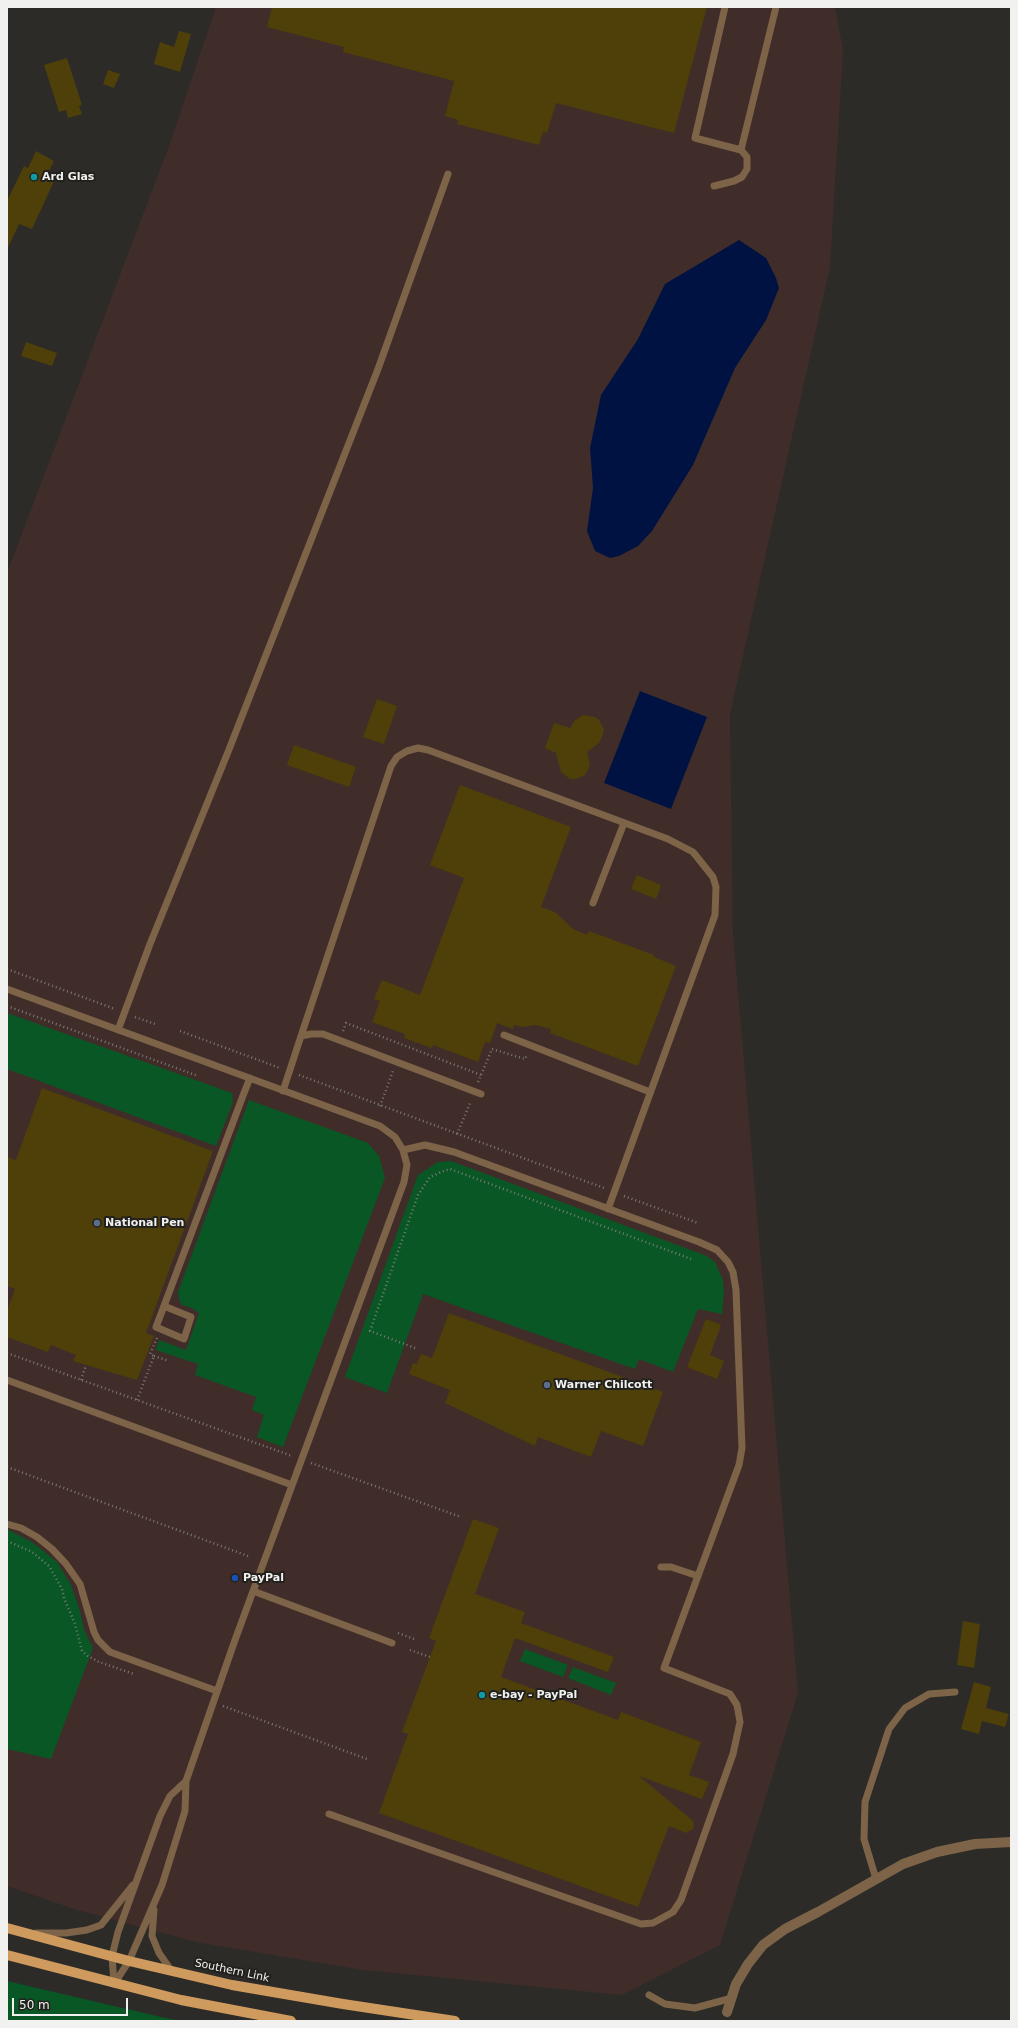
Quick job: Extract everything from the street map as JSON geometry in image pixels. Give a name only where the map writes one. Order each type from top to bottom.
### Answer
[{"type":"main road","name":"Southern Link","points":[[7,1928],[129,1961],[240,1986],[342,2004],[455,2021]]},
{"type":"main road","points":[[7,1955],[188,2002],[291,2021]]},
{"type":"street","points":[[727,2012],[736,1984],[748,1964],[763,1945],[785,1928],[818,1912],[903,1864],[937,1852],[975,1844],[1011,1842]]},
{"type":"lane","points":[[714,186],[734,181],[742,177],[747,169],[747,157],[741,150],[695,138],[725,7]]},
{"type":"lane","points":[[741,150],[776,7]]},
{"type":"lane","points":[[118,1030],[150,944],[228,752],[378,369],[448,174]]},
{"type":"lane","points":[[283,1091],[391,766],[397,757],[407,751],[418,748],[428,750],[668,839],[693,852],[713,877],[716,887],[715,915],[608,1208]]},
{"type":"lane","points":[[593,903],[624,823]]},
{"type":"lane","points":[[7,989],[380,1126],[395,1137],[403,1150],[407,1165],[404,1182],[253,1591],[186,1781],[185,1811],[152,1916],[152,1936],[159,1953],[171,1970]]},
{"type":"lane","points":[[301,1036],[323,1034],[478,1092]]},
{"type":"lane","points":[[504,1035],[650,1092]]},
{"type":"lane","points":[[164,1306],[191,1317],[184,1338],[156,1328],[164,1306],[250,1078]]},
{"type":"lane","points":[[329,1814],[641,1924],[653,1923],[674,1912],[681,1900],[733,1754],[740,1722],[738,1705],[730,1694],[664,1668],[739,1465],[742,1448],[736,1290],[733,1272],[728,1262],[717,1250],[608,1208],[454,1152],[425,1145],[403,1150]]},
{"type":"lane","points":[[7,1380],[292,1485]]},
{"type":"lane","points":[[7,1524],[21,1528],[37,1537],[52,1549],[66,1564],[80,1584],[94,1632],[98,1640],[110,1652],[217,1692]]},
{"type":"lane","points":[[661,1567],[671,1567],[698,1576]]},
{"type":"lane","points":[[253,1591],[392,1643]]},
{"type":"lane","points":[[876,1879],[864,1839],[865,1802],[889,1729],[905,1708],[929,1694],[955,1692]]},
{"type":"lane","points":[[114,1984],[112,1956],[118,1932],[160,1816],[170,1796],[186,1781]]},
{"type":"lane","points":[[22,1932],[66,1933],[87,1930],[102,1925],[139,1877]]},
{"type":"lane","points":[[114,1984],[129,1961],[162,1885]]},
{"type":"lane","points":[[649,1995],[665,2004],[695,2008],[732,1998]]},
{"type":"path","points":[[7,969],[155,1024]]},
{"type":"path","points":[[7,1006],[198,1076]]},
{"type":"path","points":[[340,1040],[346,1023],[481,1075]]},
{"type":"path","points":[[180,1031],[698,1224]]},
{"type":"path","points":[[380,1106],[402,1045]]},
{"type":"path","points":[[457,1134],[478,1092],[481,1075],[492,1049],[525,1059],[530,1045]]},
{"type":"path","points":[[415,1348],[370,1331],[418,1195],[430,1177],[441,1172],[450,1170],[691,1259]]},
{"type":"path","points":[[160,1329],[150,1354],[169,1361]]},
{"type":"path","points":[[7,1353],[461,1517]]},
{"type":"path","points":[[137,1400],[154,1356]]},
{"type":"path","points":[[81,1380],[86,1365]]},
{"type":"path","points":[[7,1467],[248,1556]]},
{"type":"path","points":[[410,1650],[430,1657]]},
{"type":"shaded area","points":[[216,7],[835,7],[843,50],[830,267],[730,714],[733,933],[798,1693],[720,1945],[622,1995],[363,1970],[196,1942],[74,1909],[7,1886],[7,573],[169,146]]},
{"type":"shaded area","points":[[739,240],[766,258],[776,278],[779,288],[766,320],[735,368],[693,465],[652,531],[638,546],[619,556],[610,558],[595,551],[587,531],[593,488],[590,448],[601,395],[638,339],[665,284]]},
{"type":"shaded area","points":[[640,691],[707,717],[671,809],[604,783]]},
{"type":"green space","points":[[7,1013],[232,1093],[233,1102],[216,1146],[7,1069]]},
{"type":"green space","points":[[249,1100],[368,1143],[379,1156],[385,1178],[283,1447],[257,1437],[264,1415],[252,1410],[256,1397],[195,1375],[198,1364],[156,1350],[159,1340],[186,1350],[199,1313],[192,1308],[182,1305],[179,1300],[178,1292]]},
{"type":"green space","points":[[451,1161],[707,1256],[715,1262],[723,1280],[724,1292],[722,1314],[698,1309],[673,1372],[639,1359],[635,1369],[423,1294],[387,1393],[345,1377],[418,1175],[438,1162]]},
{"type":"green space","points":[[7,1529],[32,1542],[57,1562],[71,1585],[80,1611],[84,1630],[93,1648],[51,1759],[7,1749]]},
{"type":"green space","points":[[525,1649],[568,1665],[563,1677],[520,1661]]},
{"type":"green space","points":[[573,1667],[616,1683],[611,1695],[568,1678]]},
{"type":"green space","points":[[7,1981],[161,2017],[181,2021],[7,2021]]},
{"type":"building","points":[[272,7],[707,7],[674,133],[556,103],[547,133],[543,132],[539,145],[457,124],[458,120],[445,116],[454,81],[343,52],[344,47],[267,27]]},
{"type":"building","points":[[179,31],[191,34],[180,72],[154,64],[160,42],[174,47]]},
{"type":"building","points":[[67,58],[82,105],[79,106],[82,114],[68,118],[66,110],[59,112],[44,65]]},
{"type":"building","points":[[108,70],[120,74],[114,88],[103,84]]},
{"type":"building","points":[[36,151],[54,161],[47,175],[55,179],[32,229],[19,224],[7,250],[7,201],[24,166],[28,168]]},
{"type":"building","points":[[26,342],[57,353],[52,366],[21,356]]},
{"type":"building","points":[[377,699],[397,706],[384,744],[363,737]]},
{"type":"building","points":[[584,715],[595,717],[599,720],[604,729],[603,734],[599,743],[587,752],[590,765],[585,775],[576,779],[570,779],[561,772],[556,753],[545,748],[554,723],[570,728],[575,720]]},
{"type":"building","points":[[294,745],[356,767],[349,787],[287,765]]},
{"type":"building","points":[[460,785],[571,827],[541,907],[555,912],[573,929],[587,935],[589,931],[654,955],[654,957],[676,966],[638,1066],[550,1033],[551,1029],[535,1025],[523,1027],[514,1025],[513,1029],[497,1023],[490,1043],[485,1042],[478,1062],[433,1045],[432,1048],[404,1038],[405,1034],[372,1022],[380,1001],[374,999],[382,980],[420,995],[464,878],[430,865]]},
{"type":"building","points":[[637,875],[661,885],[656,899],[631,889]]},
{"type":"building","name":"National Pen","points":[[42,1088],[213,1151],[146,1333],[154,1336],[137,1380],[73,1361],[76,1355],[51,1345],[48,1352],[7,1337],[7,1311],[15,1289],[7,1286],[7,1157],[16,1160]]},
{"type":"building","name":"Warner Chilcott","points":[[449,1313],[663,1392],[643,1446],[601,1431],[591,1457],[538,1437],[535,1446],[445,1403],[450,1390],[409,1374],[413,1363],[417,1364],[421,1354],[432,1358]]},
{"type":"building","points":[[706,1319],[721,1325],[710,1355],[724,1361],[717,1379],[687,1367]]},
{"type":"building","name":"e-bay - PayPal","points":[[473,1519],[499,1528],[475,1594],[525,1612],[521,1623],[614,1657],[608,1672],[515,1638],[501,1677],[618,1720],[621,1712],[701,1742],[689,1775],[709,1782],[702,1799],[639,1776],[692,1820],[694,1824],[693,1829],[686,1833],[669,1826],[638,1907],[379,1813],[408,1734],[402,1732],[436,1641],[429,1638]]},
{"type":"building","points":[[963,1621],[980,1624],[974,1668],[957,1665]]},
{"type":"building","points":[[974,1682],[991,1687],[986,1708],[1009,1714],[1005,1727],[982,1721],[979,1734],[961,1729]]},
{"type":"place","name":"Ard Glas","points":[[34,177]]},
{"type":"place","name":"National Pen","points":[[97,1223]]},
{"type":"place","name":"Warner Chilcott","points":[[547,1385]]},
{"type":"place","name":"PayPal","points":[[235,1578]]},
{"type":"place","name":"e-bay - PayPal","points":[[482,1695]]}]
